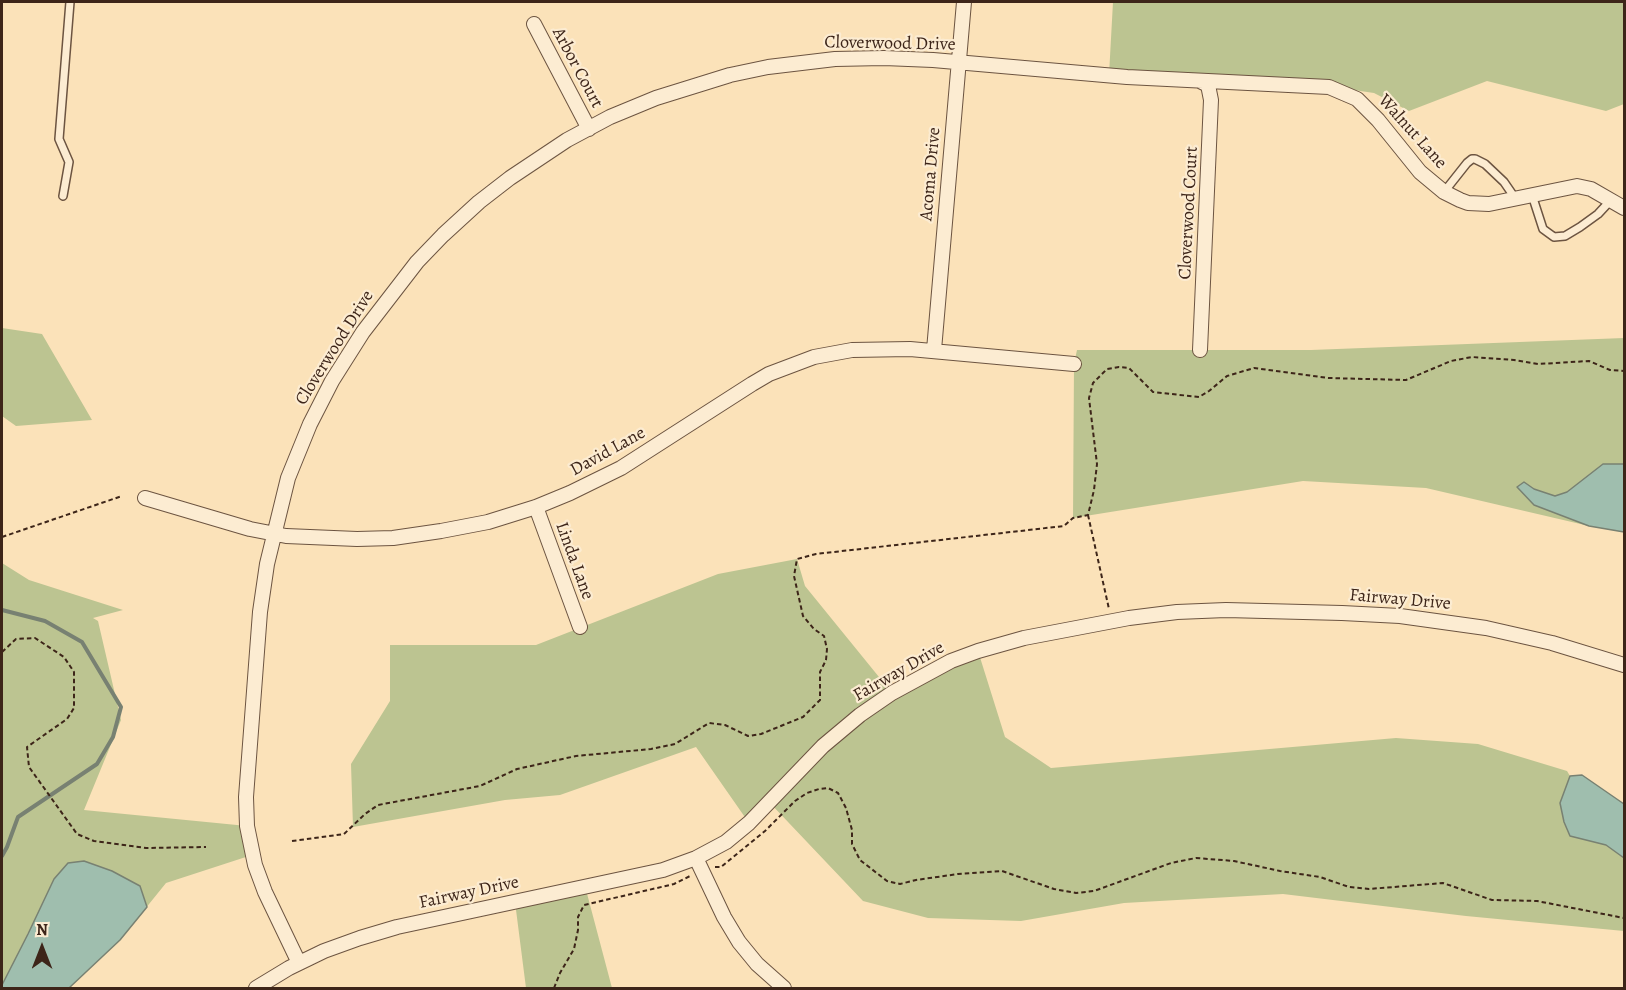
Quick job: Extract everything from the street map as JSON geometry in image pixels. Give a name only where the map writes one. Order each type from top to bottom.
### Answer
[{"type":"street","name":"Acoma Drive","points":[[934,350],[964,2]]},
{"type":"street","name":"Arbor Court","points":[[534,24],[589,129]]},
{"type":"street","name":"Cloverwood Drive","points":[[299,963],[265,892],[252,855],[247,826],[246,796],[260,612],[273,533],[288,478],[310,424],[332,381],[386,300],[423,255],[480,202],[542,156],[610,117],[683,88],[730,75],[768,67],[836,58],[884,58],[1200,81]]},
{"type":"street","name":"Walnut Lane","points":[[1200,81],[1320,85],[1348,93],[1378,120],[1420,172],[1444,192],[1460,200],[1489,204],[1577,186],[1591,189],[1624,207]]},
{"type":"street","name":"Cloverwood Court","points":[[1200,81],[1208,86],[1211,100],[1200,350]]},
{"type":"street","name":"David Lane","points":[[146,498],[250,529],[273,533],[326,538],[393,538],[488,522],[570,494],[621,468],[769,374],[796,363],[852,350],[872,348],[934,350],[1074,364]]},
{"type":"street","name":"Linda Lane","points":[[536,507],[580,627]]},
{"type":"street","name":"Fairway Drive","points":[[256,988],[324,951],[397,927],[663,870],[696,858],[726,842],[749,824],[823,746],[892,693],[925,674],[978,651],[1024,638],[1111,621],[1177,612],[1226,610],[1400,616],[1486,628],[1552,643],[1624,665]]},
{"type":"street","points":[[696,858],[724,917],[739,942],[758,964],[784,988]]},
{"type":"lane","points":[[63,196],[69,162],[59,139],[70,2]]},
{"type":"lane","points":[[1444,192],[1467,163],[1475,159],[1485,164],[1504,182],[1515,198]]},
{"type":"lane","points":[[1532,195],[1543,229],[1554,237],[1565,236],[1580,227],[1598,214],[1611,200]]},
{"type":"path","points":[[1111,621],[1088,515],[1097,464],[1089,398],[1093,383],[1107,369],[1129,368],[1153,392],[1199,397],[1227,376],[1254,368],[1328,378],[1406,381],[1451,361],[1472,357],[1538,364],[1589,361],[1610,370],[1624,370]]},
{"type":"path","points":[[2,537],[123,496]]},
{"type":"path","points":[[292,841],[344,834],[378,805],[480,786],[517,769],[576,756],[651,750],[675,744],[709,723],[725,725],[748,736],[761,734],[803,717],[820,700],[820,672],[826,660],[827,649],[824,636],[814,629],[803,616],[794,576],[797,559],[816,554],[1064,526],[1072,518],[1088,515]]},
{"type":"path","points":[[2,652],[16,639],[35,638],[64,657],[74,672],[74,708],[67,719],[27,747],[29,767],[77,834],[94,841],[146,849],[206,847]]},
{"type":"path","points":[[715,867],[721,867],[765,831],[795,801],[807,793],[828,788],[838,793],[846,808],[852,830],[852,844],[860,860],[887,881],[900,884],[958,874],[1002,871],[1054,889],[1076,893],[1094,891],[1170,863],[1196,858],[1234,861],[1320,877],[1349,887],[1369,889],[1443,883],[1492,900],[1537,901],[1624,918]]},
{"type":"path","points":[[554,988],[574,949],[578,918],[584,905],[674,884],[692,876]]},
{"type":"green space","points":[[1113,2],[1624,2],[1624,104],[1606,111],[1487,81],[1409,111],[1374,93],[1320,85],[1109,75]]},
{"type":"green space","points":[[2,328],[42,334],[92,420],[16,426],[2,416]]},
{"type":"green space","points":[[1624,338],[1624,532],[1426,488],[1303,481],[1073,518],[1074,364],[1077,350],[1311,350]]},
{"type":"green space","points":[[797,559],[805,586],[892,693],[978,651],[1005,737],[1051,768],[1396,738],[1478,744],[1567,771],[1570,776],[1582,775],[1624,804],[1624,931],[1466,916],[1283,894],[1124,903],[1021,921],[928,918],[863,901],[770,803],[749,823],[696,747],[560,795],[505,800],[353,827],[351,764],[390,701],[390,645],[536,645],[718,574]]},
{"type":"green space","points":[[2,563],[29,580],[123,610],[93,618],[98,621],[121,720],[84,810],[247,826],[252,855],[166,883],[120,940],[68,988],[2,988]]},
{"type":"green space","points":[[585,886],[612,988],[526,988],[515,902]]},
{"type":"shaded area","points":[[1603,464],[1624,464],[1624,532],[1589,526],[1534,505],[1517,487],[1524,482],[1534,489],[1555,496],[1567,492]]},
{"type":"shaded area","points":[[1582,775],[1624,804],[1624,858],[1606,845],[1570,836],[1560,803],[1570,776]]},
{"type":"shaded area","points":[[84,861],[112,871],[140,886],[147,907],[120,940],[69,988],[2,988],[54,879],[68,863]]},
{"type":"waterway","points":[[2,610],[45,621],[82,642],[121,707],[113,737],[97,764],[18,817],[2,856]]}]
